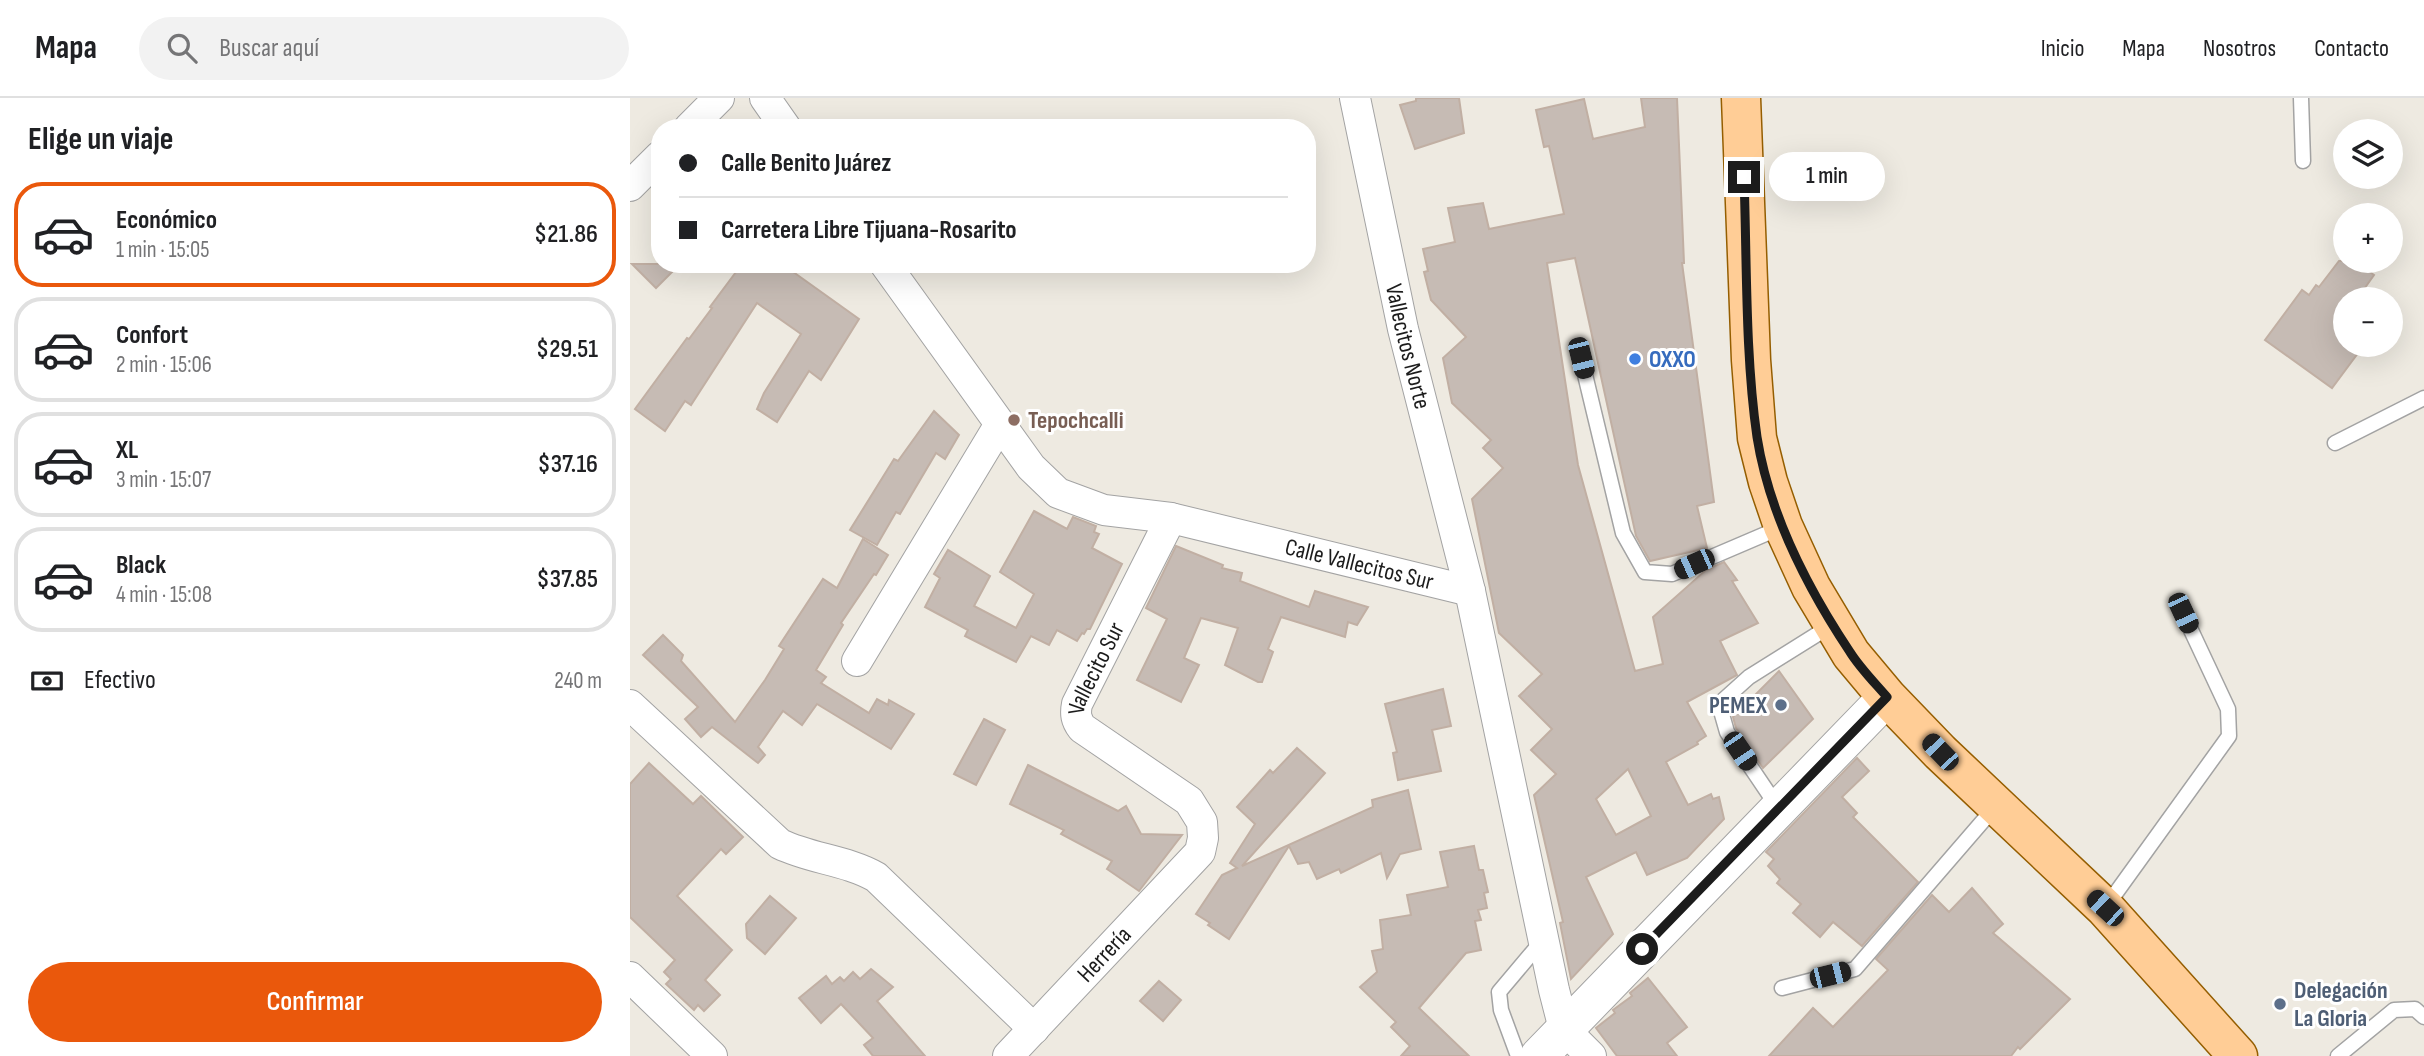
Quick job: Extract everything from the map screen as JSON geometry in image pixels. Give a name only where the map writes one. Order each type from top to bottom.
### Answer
[{"type":"main road","points":[[1741,98],[1751,360],[1757,438],[1783,526],[1811,587],[1851,654],[1887,697],[1996,806],[2105,908],[2238,1056]]},
{"type":"street","points":[[698,119],[719,98]]},
{"type":"street","points":[[765,98],[780,119]]},
{"type":"street","name":"Vallecitos Norte","points":[[1355,98],[1403,329],[1470,591]]},
{"type":"street","points":[[630,186],[651,165]]},
{"type":"street","name":"Calle Vallecitos Sur","points":[[891,273],[1031,467],[1058,493],[1104,510],[1171,518],[1470,591]]},
{"type":"street","points":[[857,661],[1000,424]]},
{"type":"street","name":"Vallecito Sur","points":[[1171,518],[1075,712],[1083,729],[1189,801],[1202,822],[1200,852]]},
{"type":"street","points":[[1470,591],[1564,1029],[1591,1056]]},
{"type":"street","points":[[1539,1056],[1887,697]]},
{"type":"street","points":[[630,705],[780,844],[797,852],[859,867],[876,877],[1034,1029]]},
{"type":"street","name":"Herrería","points":[[1007,1056],[1200,852]]},
{"type":"street","points":[[630,977],[698,1051]]},
{"type":"lane","points":[[2301,98],[2303,161]]},
{"type":"lane","points":[[1581,358],[1623,533],[1645,572],[1672,574],[1783,526]]},
{"type":"lane","points":[[2335,443],[2424,398]]},
{"type":"lane","points":[[2105,908],[2229,736],[2228,709],[2183,613]]},
{"type":"lane","points":[[1779,809],[1727,732],[1719,704],[1749,677],[1833,625]]},
{"type":"lane","points":[[1782,988],[1855,969],[1996,806]]},
{"type":"lane","points":[[1518,1056],[1501,1010],[1499,992],[1543,940]]},
{"type":"lane","points":[[2338,1056],[2395,1010],[2415,1009],[2424,1017]]},
{"type":"building","points":[[1416,98],[1459,98],[1464,133],[1415,149],[1400,105],[1416,101]]},
{"type":"building","points":[[1641,98],[1677,98],[1682,263],[1714,502],[1697,506],[1707,548],[1650,561],[1636,536],[1575,258],[1547,263],[1578,465],[1635,671],[1663,664],[1653,617],[1706,570],[1724,562],[1737,580],[1732,581],[1758,623],[1720,641],[1737,675],[1687,702],[1706,736],[1697,742],[1698,744],[1666,762],[1688,805],[1711,794],[1713,799],[1719,797],[1724,819],[1687,858],[1647,875],[1636,852],[1586,877],[1613,934],[1571,979],[1560,923],[1563,922],[1534,795],[1556,774],[1531,750],[1552,729],[1519,696],[1542,674],[1499,633],[1472,499],[1503,468],[1483,448],[1491,440],[1452,403],[1443,358],[1466,337],[1431,300],[1424,272],[1428,271],[1423,249],[1455,242],[1448,208],[1483,203],[1489,229],[1564,214],[1549,146],[1544,147],[1536,110],[1584,99],[1593,139],[1645,127]],"holes":[[[1628,769],[1651,816],[1616,835],[1596,799]]]},
{"type":"building","points":[[632,264],[651,264],[651,273],[671,273],[656,288]]},
{"type":"building","points":[[2333,269],[2333,273],[2374,275],[2366,287],[2333,287],[2333,357],[2355,357],[2332,388],[2265,340],[2302,290],[2309,295],[2316,285],[2319,287]]},
{"type":"building","points":[[735,273],[795,273],[859,319],[821,380],[809,371],[777,422],[757,409],[801,334],[757,303],[691,405],[685,401],[665,431],[635,409],[712,308],[710,307]]},
{"type":"building","points":[[934,411],[959,435],[945,459],[936,453],[900,514],[896,512],[877,545],[850,530],[894,459],[898,461]]},
{"type":"building","points":[[1034,511],[1067,529],[1073,517],[1096,526],[1094,532],[1099,534],[1092,548],[1122,564],[1090,629],[1082,633],[1077,641],[1057,630],[1049,645],[1031,636],[1016,662],[965,636],[968,630],[925,607],[940,578],[934,574],[948,550],[990,576],[974,606],[1016,628],[1034,594],[1000,572]]},
{"type":"building","points":[[863,539],[888,555],[841,623],[843,625],[816,670],[826,677],[821,683],[869,713],[877,699],[888,705],[889,700],[914,714],[891,749],[817,704],[802,725],[783,711],[758,747],[765,755],[758,763],[712,727],[701,737],[685,719],[698,707],[643,655],[663,635],[683,655],[681,661],[735,722],[765,680],[784,649],[779,646],[823,579],[837,588]]},
{"type":"building","points":[[1176,546],[1223,565],[1222,568],[1242,573],[1240,581],[1309,607],[1315,591],[1368,607],[1357,625],[1348,622],[1345,637],[1281,617],[1268,649],[1273,652],[1262,682],[1225,665],[1238,628],[1201,618],[1184,658],[1199,665],[1181,702],[1137,680],[1167,619],[1146,608]]},
{"type":"building","points":[[1779,671],[1813,719],[1763,768],[1736,728],[1733,717]]},
{"type":"building","points":[[1443,689],[1451,726],[1432,730],[1441,771],[1398,780],[1393,753],[1397,752],[1385,704]]},
{"type":"building","points":[[984,719],[1005,730],[976,785],[954,774]]},
{"type":"building","points":[[1297,748],[1325,773],[1242,866],[1373,807],[1372,800],[1408,790],[1421,849],[1400,854],[1387,878],[1381,853],[1341,873],[1339,869],[1317,879],[1309,862],[1298,864],[1289,846],[1229,939],[1196,914],[1222,875],[1237,868],[1230,863],[1255,824],[1237,807],[1270,770],[1273,773]]},
{"type":"building","points":[[1857,758],[1869,771],[1842,797],[1857,813],[1853,817],[1918,882],[1862,946],[1833,922],[1820,937],[1793,913],[1801,904],[1777,883],[1780,879],[1768,866],[1774,859],[1766,852]]},
{"type":"building","points":[[649,763],[693,804],[701,796],[743,837],[726,854],[721,849],[677,896],[732,950],[705,980],[720,995],[704,1011],[698,1005],[694,1010],[666,984],[671,979],[664,972],[675,960],[630,917],[630,784]]},
{"type":"building","points":[[1028,765],[1118,811],[1126,806],[1141,834],[1182,835],[1139,891],[1107,869],[1112,861],[1061,834],[1064,830],[1010,804]]},
{"type":"building","points":[[1474,846],[1479,870],[1483,870],[1488,892],[1484,893],[1487,908],[1478,910],[1481,920],[1475,921],[1481,950],[1466,953],[1419,1008],[1469,1056],[1401,1056],[1410,1046],[1391,1027],[1396,1022],[1360,987],[1377,972],[1372,951],[1383,949],[1380,920],[1411,915],[1407,895],[1448,887],[1440,852]]},
{"type":"building","points":[[1972,888],[2003,924],[1993,933],[2070,999],[2020,1049],[2018,1047],[2011,1056],[1769,1056],[1813,1008],[1833,1027],[1888,970],[1876,959],[1932,895],[1949,912]]},
{"type":"building","points":[[770,896],[796,918],[765,954],[747,938],[746,924]]},
{"type":"building","points":[[871,969],[893,987],[877,1001],[925,1056],[873,1056],[864,1045],[873,1038],[841,1004],[821,1023],[799,998],[826,976],[832,984],[840,977],[844,981],[853,972],[860,979]]},
{"type":"building","points":[[1648,978],[1687,1027],[1667,1043],[1677,1056],[1617,1056],[1596,1028],[1615,1013],[1613,1010],[1632,996],[1630,993]]},
{"type":"building","points":[[1159,981],[1181,1000],[1163,1021],[1140,1001]]},
{"type":"place","name":"OXXO","points":[[1635,359]]},
{"type":"place","name":"Tepochcalli","points":[[1014,420]]},
{"type":"place","name":"PEMEX","points":[[1781,705]]},
{"type":"place","name":"Delegación La Gloria","points":[[2280,1004]]},
{"type":"route","points":[[1642,949],[1887,697],[1851,654],[1811,587],[1783,526],[1768,482],[1757,438],[1751,360],[1744,177]]}]
